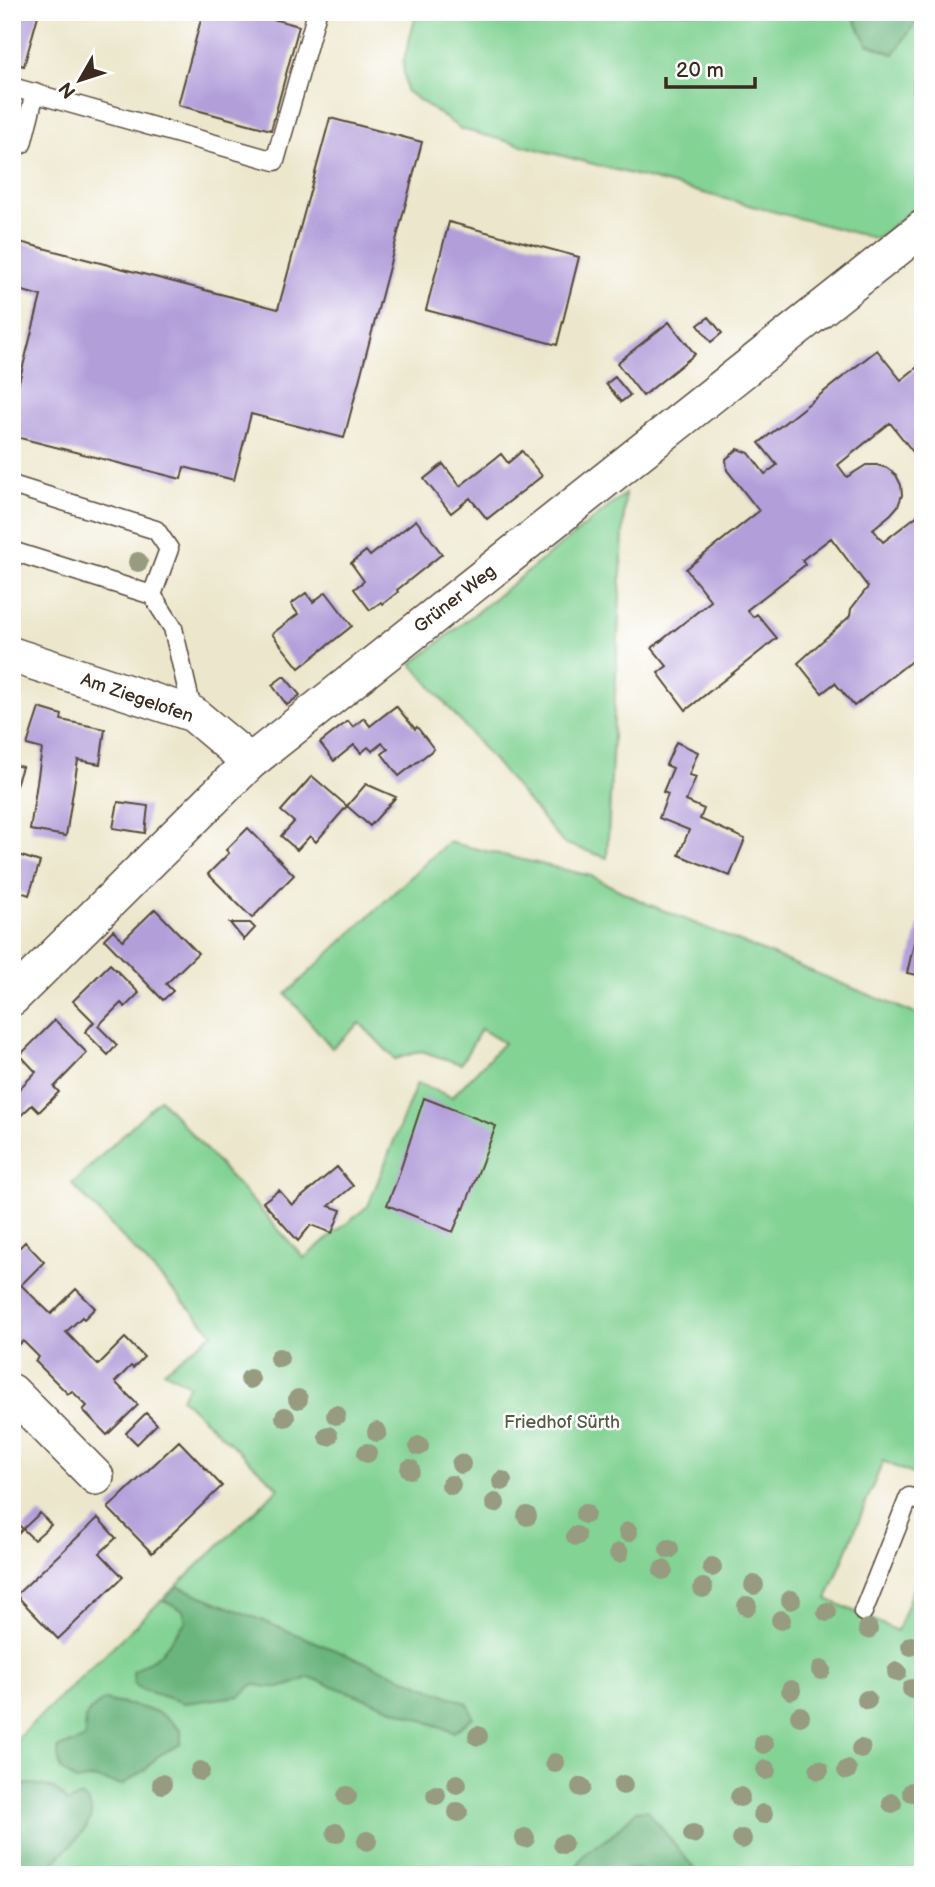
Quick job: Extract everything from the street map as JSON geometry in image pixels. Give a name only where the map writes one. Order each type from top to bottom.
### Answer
[{"type":"street","name":"Grüner Weg","points":[[12,998],[250,762],[923,228]]},
{"type":"street","name":"Am Ziegelofen","points":[[12,656],[194,714],[250,762]]},
{"type":"street","points":[[12,1392],[96,1477]]},
{"type":"lane","points":[[12,87],[275,161],[317,12]]},
{"type":"lane","points":[[12,142],[22,144],[35,93]]},
{"type":"lane","points":[[12,485],[156,530],[169,549],[152,595]]},
{"type":"lane","points":[[12,551],[152,595],[173,628],[194,714]]},
{"type":"lane","points":[[863,1612],[909,1497],[923,1502]]},
{"type":"green space","points":[[417,12],[851,12],[867,44],[893,54],[923,12],[923,201],[877,239],[461,129],[406,91],[403,63]]},
{"type":"green space","points":[[851,12],[923,12],[894,54],[867,44]]},
{"type":"green space","points":[[625,494],[607,858],[563,843],[412,664]]},
{"type":"green space","name":"Friedhof Sürth","points":[[448,842],[591,876],[643,902],[923,1017],[923,1479],[883,1461],[827,1599],[897,1631],[923,1563],[923,1875],[12,1875],[12,1743],[279,1488],[181,1398],[189,1385],[164,1371],[213,1333],[72,1184],[160,1099],[304,1258],[368,1206],[417,1083],[452,1097],[504,1043],[481,1029],[461,1064],[421,1051],[395,1059],[360,1023],[332,1048],[286,994]]},
{"type":"green space","points":[[177,1586],[468,1704],[473,1717],[454,1732],[309,1677],[282,1687],[253,1684],[240,1696],[184,1703],[143,1690],[134,1684],[133,1672],[160,1654],[186,1621],[183,1610],[163,1600]]},
{"type":"green space","points":[[105,1700],[144,1708],[164,1716],[181,1731],[181,1744],[159,1755],[146,1769],[122,1785],[93,1778],[76,1781],[61,1770],[57,1749],[85,1738],[87,1715]]},
{"type":"green space","points":[[27,1784],[50,1787],[67,1803],[81,1796],[89,1804],[90,1820],[86,1828],[52,1863],[53,1875],[12,1875],[12,1793]]},
{"type":"green space","points":[[647,1810],[699,1875],[644,1875],[640,1870],[626,1869],[620,1875],[576,1875],[576,1867],[585,1854],[612,1835],[636,1811]]},
{"type":"building","points":[[12,12],[39,12],[24,66],[12,63]]},
{"type":"building","points":[[203,12],[247,12],[299,26],[271,130],[178,105]]},
{"type":"building","points":[[330,118],[422,142],[344,438],[251,414],[234,480],[184,467],[181,479],[12,436],[12,409],[41,296],[12,288],[12,240],[278,309]]},
{"type":"building","points":[[449,222],[579,257],[557,345],[426,310]]},
{"type":"building","points":[[709,317],[722,333],[711,342],[698,325]]},
{"type":"building","points":[[669,322],[695,354],[643,396],[617,363]]},
{"type":"building","points":[[877,350],[901,380],[921,364],[923,366],[923,453],[917,457],[890,423],[838,465],[847,477],[866,465],[887,468],[896,475],[902,495],[898,506],[873,529],[883,542],[923,511],[923,652],[854,706],[835,683],[822,693],[798,663],[850,616],[851,609],[868,587],[831,538],[802,560],[805,565],[747,610],[753,617],[757,614],[777,638],[686,710],[658,673],[667,666],[652,648],[711,601],[686,569],[759,511],[727,470],[726,459],[738,449],[749,453],[765,474],[777,465],[759,443]]},
{"type":"building","points":[[615,377],[630,395],[621,402],[606,384]]},
{"type":"building","points":[[522,451],[542,476],[487,519],[470,498],[451,513],[424,479],[443,464],[460,486],[501,454],[508,463]]},
{"type":"building","points":[[416,520],[442,554],[383,604],[381,602],[370,610],[354,589],[364,581],[351,563],[366,551],[370,556]]},
{"type":"building","points":[[326,592],[352,626],[299,668],[272,634],[298,614],[291,604],[306,593],[313,602]]},
{"type":"building","points":[[284,676],[300,695],[287,705],[272,685]]},
{"type":"building","points":[[396,706],[434,749],[399,776],[382,754],[388,749],[382,743],[372,751],[368,747],[361,753],[354,745],[334,761],[320,743],[348,721],[353,727],[364,718],[370,726]]},
{"type":"building","points":[[39,708],[62,715],[61,720],[105,729],[100,764],[78,760],[66,836],[30,830],[42,749],[27,745]]},
{"type":"building","points":[[676,742],[698,752],[689,775],[696,777],[686,801],[704,809],[700,819],[745,839],[730,876],[679,855],[689,830],[659,818],[668,794],[663,792],[673,768],[666,765]]},
{"type":"building","points":[[12,764],[22,767],[13,794],[12,794]]},
{"type":"building","points":[[312,776],[347,806],[316,842],[310,836],[297,850],[281,836],[294,822],[281,811]]},
{"type":"building","points":[[366,784],[396,797],[370,826],[347,806]]},
{"type":"building","points":[[118,802],[148,806],[145,833],[113,828]]},
{"type":"building","points":[[248,828],[294,875],[252,918],[208,874],[229,853],[226,850]]},
{"type":"building","points":[[12,853],[40,862],[29,895],[12,889]]},
{"type":"building","points":[[155,909],[198,953],[166,984],[173,991],[163,1000],[104,939],[113,930],[123,940]]},
{"type":"building","points":[[230,923],[250,923],[255,928],[244,940]]},
{"type":"building","points":[[918,926],[923,927],[923,976],[907,973]]},
{"type":"building","points":[[110,964],[139,993],[125,1007],[121,1003],[98,1026],[117,1045],[108,1055],[85,1032],[94,1022],[73,1001]]},
{"type":"building","points":[[55,1020],[87,1053],[54,1087],[59,1092],[39,1112],[32,1105],[12,1124],[12,1085],[17,1091],[36,1072],[20,1055]]},
{"type":"building","points":[[424,1098],[496,1126],[453,1232],[387,1205]]},
{"type":"building","points":[[337,1167],[353,1186],[329,1206],[341,1210],[332,1233],[311,1225],[298,1241],[263,1202],[279,1190],[292,1205]]},
{"type":"building","points":[[25,1242],[44,1262],[21,1285],[51,1314],[76,1289],[95,1308],[66,1332],[98,1365],[125,1338],[144,1357],[115,1382],[138,1405],[107,1435],[83,1410],[87,1406],[72,1391],[68,1394],[35,1361],[39,1357],[23,1341],[19,1345],[12,1339],[12,1255]]},
{"type":"building","points":[[146,1413],[157,1424],[137,1444],[126,1433]]},
{"type":"building","points":[[179,1441],[222,1486],[152,1553],[108,1508]]},
{"type":"building","points":[[40,1513],[51,1525],[34,1540],[23,1529]]},
{"type":"building","points":[[98,1518],[116,1538],[100,1553],[123,1577],[58,1639],[16,1595]]},
{"type":"building","points":[[12,1519],[23,1529],[12,1540]]}]
